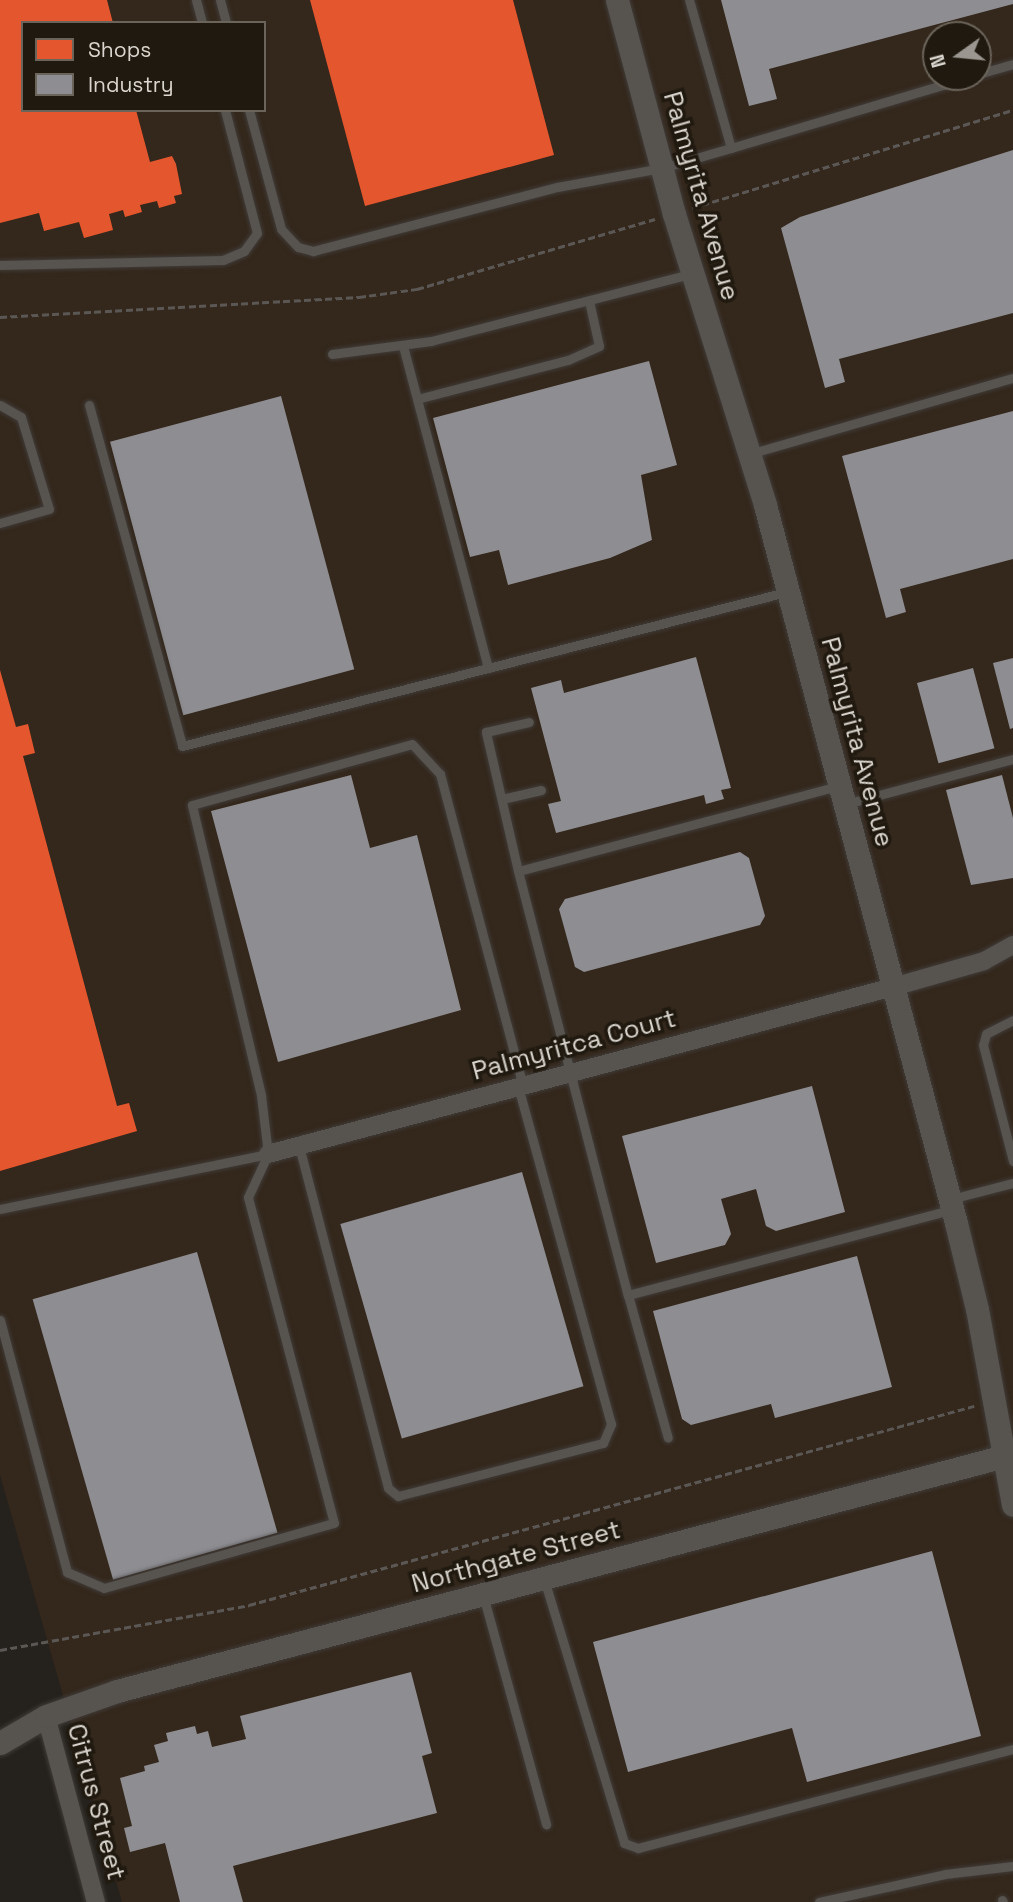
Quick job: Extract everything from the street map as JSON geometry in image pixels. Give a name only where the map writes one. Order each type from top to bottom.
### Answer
[{"type":"street","name":"Palmyrita Avenue","points":[[617,0],[674,214],[749,454],[788,592],[951,1204],[977,1309],[1001,1457],[1013,1505]]},
{"type":"street","points":[[893,987],[984,961],[1013,945]]},
{"type":"street","name":"Palmyritca Court","points":[[268,1154],[893,987]]},
{"type":"street","name":"Northgate Street","points":[[0,1743],[46,1716],[117,1691],[1001,1457]]},
{"type":"street","name":"Citrus Street","points":[[46,1716],[96,1902]]},
{"type":"lane","points":[[195,0],[201,21]]},
{"type":"lane","points":[[220,0],[225,21]]},
{"type":"lane","points":[[689,0],[731,148]]},
{"type":"lane","points":[[992,70],[1013,64]]},
{"type":"lane","points":[[250,112],[281,229],[298,247],[313,251],[557,187],[662,168],[922,91]]},
{"type":"lane","points":[[0,265],[223,260],[244,251],[257,233],[226,112]]},
{"type":"lane","points":[[332,354],[403,346],[693,274]]},
{"type":"lane","points":[[417,399],[568,360],[599,346],[589,301]]},
{"type":"lane","points":[[403,346],[488,668]]},
{"type":"lane","points":[[749,454],[1013,378]]},
{"type":"lane","points":[[0,405],[21,416],[49,509],[0,523]]},
{"type":"lane","points":[[89,405],[182,746],[788,592]]},
{"type":"lane","points":[[529,722],[486,732],[518,871],[570,1073],[668,1438]]},
{"type":"lane","points":[[0,1321],[66,1572],[104,1588],[334,1523],[248,1197],[268,1154],[241,1002],[192,805],[412,744],[439,774],[611,1424],[603,1443],[398,1496],[388,1488],[299,1146]]},
{"type":"lane","points":[[518,871],[842,795],[1013,759]]},
{"type":"lane","points":[[502,799],[541,790]]},
{"type":"lane","points":[[1013,1020],[986,1034],[983,1045],[1013,1161]]},
{"type":"lane","points":[[0,1209],[268,1154]]},
{"type":"lane","points":[[628,1295],[951,1204],[1013,1182]]},
{"type":"lane","points":[[544,1579],[624,1843],[638,1848],[1013,1749]]},
{"type":"lane","points":[[483,1595],[546,1824]]},
{"type":"lane","points":[[819,1902],[945,1874],[1013,1866]]},
{"type":"path","points":[[0,317],[359,297],[417,289],[1013,110]]},
{"type":"path","points":[[0,1650],[249,1605],[992,1401]]},
{"type":"shaded area","points":[[0,0],[1013,0],[1013,1902],[122,1902],[0,1475]]},
{"type":"building: Shops","points":[[0,0],[107,0],[112,21],[21,21],[21,112],[137,112],[150,162],[172,156],[182,194],[174,196],[176,203],[159,208],[157,201],[140,205],[142,212],[125,217],[123,210],[109,214],[113,230],[84,238],[79,222],[44,231],[39,213],[0,223]]},
{"type":"building: Shops","points":[[310,0],[513,0],[554,155],[365,206]]},
{"type":"building: Shops","points":[[0,670],[16,727],[28,724],[35,753],[23,756],[117,1106],[129,1103],[137,1131],[0,1171]]},
{"type":"building: Industry","points":[[721,0],[1013,0],[1013,4],[949,21],[922,21],[922,28],[769,69],[777,99],[749,106]]},
{"type":"building: Industry","points":[[1013,150],[1013,313],[839,359],[845,382],[825,388],[781,228],[800,217]]},
{"type":"building: Industry","points":[[649,361],[677,465],[641,475],[652,540],[610,558],[508,585],[499,550],[470,557],[433,418]]},
{"type":"building: Industry","points":[[281,396],[354,669],[183,715],[110,442]]},
{"type":"building: Industry","points":[[1013,411],[1013,559],[900,589],[906,612],[886,618],[842,456]]},
{"type":"building: Industry","points":[[696,657],[731,788],[721,790],[724,799],[706,804],[704,795],[556,833],[548,804],[561,801],[531,688],[561,680],[564,693]]},
{"type":"building: Industry","points":[[1013,658],[1013,728],[1010,729],[993,663]]},
{"type":"building: Industry","points":[[973,668],[994,748],[938,763],[917,683]]},
{"type":"building: Industry","points":[[351,775],[370,848],[417,835],[461,1010],[278,1062],[211,811]]},
{"type":"building: Industry","points":[[1002,775],[1013,818],[1013,878],[971,885],[946,790]]},
{"type":"building: Industry","points":[[740,852],[749,858],[765,916],[760,925],[584,972],[575,967],[559,909],[565,899]]},
{"type":"building: Industry","points":[[812,1086],[845,1212],[776,1231],[766,1226],[756,1189],[721,1199],[731,1234],[725,1245],[656,1263],[622,1136]]},
{"type":"building: Industry","points":[[522,1172],[583,1386],[402,1438],[340,1224]]},
{"type":"building: Industry","points":[[197,1252],[277,1533],[113,1580],[33,1299]]},
{"type":"building: Industry","points":[[857,1256],[892,1387],[775,1418],[771,1404],[691,1425],[682,1419],[653,1311]]},
{"type":"building: Industry","points":[[932,1551],[981,1736],[807,1782],[792,1728],[628,1772],[593,1642]]},
{"type":"building: Industry","points":[[411,1672],[432,1753],[422,1756],[437,1813],[233,1866],[243,1902],[180,1902],[165,1843],[130,1852],[124,1828],[132,1826],[120,1778],[145,1771],[144,1766],[159,1762],[154,1745],[168,1741],[166,1733],[195,1726],[197,1734],[208,1731],[212,1747],[246,1739],[240,1716]]}]
